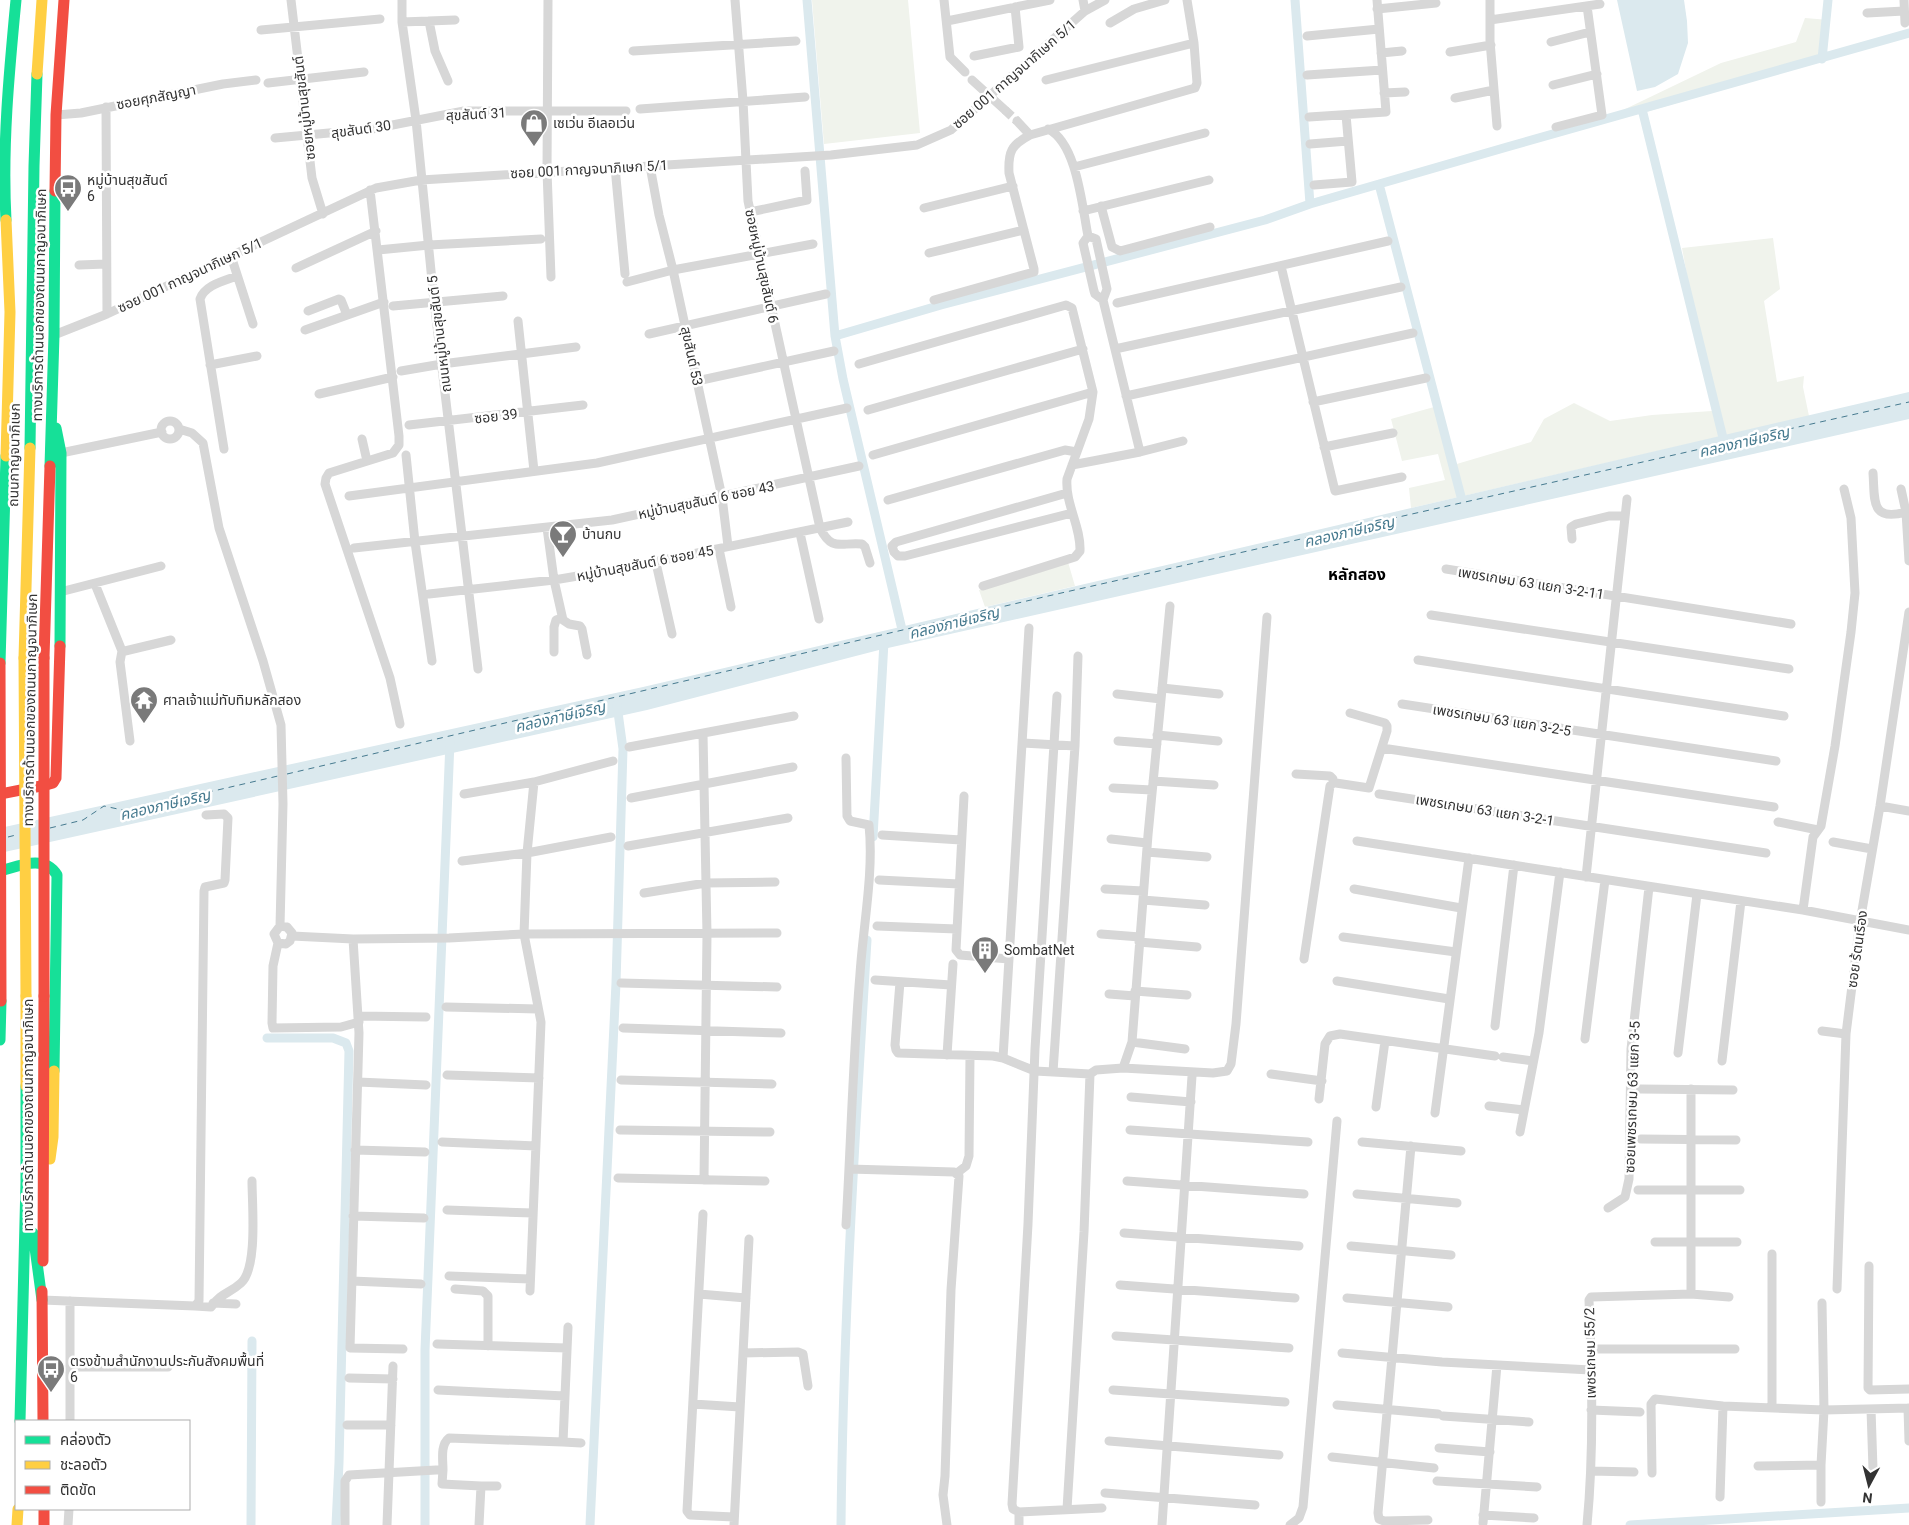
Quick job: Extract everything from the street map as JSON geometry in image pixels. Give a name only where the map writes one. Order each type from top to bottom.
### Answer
[{"type":"main road","name":"ถนนกาญจนาภิเษก","points":[[0,1040],[0,663],[10,312],[4,182],[10,66],[16,0]]},
{"type":"main road","name":"ถนนกาญจนาภิเษก","points":[[20,1420],[26,1182],[24,658],[36,69],[44,0]]},
{"type":"main road","name":"ทางบริการด้านนอกของถนนกาญจนาภิเษก","points":[[43,1420],[44,658],[54,335],[56,115],[64,0]]},
{"type":"main road","points":[[0,222],[4,182]]},
{"type":"main road","points":[[0,794],[53,783],[56,778],[60,646],[61,453],[52,403]]},
{"type":"main road","points":[[0,871],[38,862],[47,863],[54,868],[57,875],[53,1136],[43,1229]]},
{"type":"main road","points":[[26,1182],[42,1300]]},
{"type":"main road","points":[[17,1525],[18,1510]]},
{"type":"main road","points":[[44,1510],[44,1525]]},
{"type":"street","name":"ซอยหมู่บ้านสุขสันต์","points":[[291,0],[312,178],[323,214]]},
{"type":"street","name":"ถนนหมู่บ้านสุขสันต์ 5","points":[[402,0],[402,22],[416,120],[434,301],[457,480],[478,668]]},
{"type":"street","points":[[548,0],[547,171],[552,277]]},
{"type":"street","name":"ซอยหมู่บ้านสุขสันต์ 6","points":[[736,0],[743,101],[746,184],[750,212],[820,528]]},
{"type":"street","points":[[944,0],[950,57],[965,72]]},
{"type":"street","points":[[947,21],[1050,0]]},
{"type":"street","points":[[1082,0],[1085,11]]},
{"type":"street","name":"ซอย 001 กาญจนาภิเษก 5/1","points":[[54,335],[106,314],[323,214],[370,190],[421,180],[814,156],[917,145],[952,130],[1085,11],[1105,0]]},
{"type":"street","points":[[1110,23],[1134,9],[1165,0]]},
{"type":"street","points":[[934,300],[1032,274],[1034,269],[1009,173],[1008,160],[1012,148],[1019,141],[1048,129],[1195,88],[1197,83],[1194,43],[1187,0]]},
{"type":"street","points":[[1490,0],[1497,126]]},
{"type":"street","points":[[1904,0],[1905,23]]},
{"type":"street","points":[[1309,117],[1386,112],[1377,4],[1436,3]]},
{"type":"street","points":[[1490,20],[1600,4]]},
{"type":"street","points":[[1556,127],[1602,115],[1587,6]]},
{"type":"street","points":[[974,56],[1017,49],[1019,47],[1015,7]]},
{"type":"street","points":[[1867,13],[1904,12]]},
{"type":"street","points":[[261,30],[380,20]]},
{"type":"street","points":[[402,22],[455,20]]},
{"type":"street","points":[[429,21],[435,51],[448,81]]},
{"type":"street","points":[[1307,36],[1379,30]]},
{"type":"street","points":[[1551,42],[1590,32]]},
{"type":"street","points":[[633,51],[796,41]]},
{"type":"street","points":[[1046,80],[1194,43]]},
{"type":"street","points":[[1450,52],[1491,45]]},
{"type":"street","points":[[1381,53],[1402,50]]},
{"type":"street","points":[[1307,75],[1382,70]]},
{"type":"street","points":[[268,83],[364,72]]},
{"type":"street","points":[[1553,85],[1597,74]]},
{"type":"street","name":"ซอยศุภสัญญา","points":[[56,115],[81,113],[223,84],[256,80]]},
{"type":"street","points":[[972,80],[1005,110]]},
{"type":"street","points":[[1455,98],[1494,90]]},
{"type":"street","points":[[1384,93],[1405,92]]},
{"type":"street","points":[[640,109],[805,97]]},
{"type":"street","points":[[106,107],[106,314]]},
{"type":"street","name":"สุขสันต์ 31","points":[[416,120],[464,111],[626,111]]},
{"type":"street","points":[[1314,184],[1352,182],[1346,115]]},
{"type":"street","name":"สุขสันต์ 30","points":[[275,138],[372,129],[416,120]]},
{"type":"street","points":[[1018,121],[1030,135]]},
{"type":"street","points":[[1048,129],[1055,133],[1063,142],[1074,167],[1089,239],[1094,291],[1103,300]]},
{"type":"street","points":[[1074,167],[1205,132]]},
{"type":"street","points":[[1310,144],[1348,141]]},
{"type":"street","name":"สุขสันต์ 53","points":[[650,166],[659,215],[673,270],[722,497],[723,548],[731,607]]},
{"type":"street","points":[[615,167],[626,278],[813,244]]},
{"type":"street","points":[[750,212],[807,200],[805,172]]},
{"type":"street","points":[[1083,211],[1208,180]]},
{"type":"street","points":[[924,208],[1013,186]]},
{"type":"street","points":[[370,190],[378,250],[389,304],[399,445],[393,453],[329,473],[325,484],[390,678],[400,724]]},
{"type":"street","points":[[1101,206],[1112,247],[1120,251],[1210,227]]},
{"type":"street","points":[[929,254],[1024,230]]},
{"type":"street","points":[[296,268],[376,231]]},
{"type":"street","points":[[378,250],[429,245],[541,239]]},
{"type":"street","points":[[1089,239],[1107,289],[1103,300],[1140,452]]},
{"type":"street","points":[[1117,303],[1388,241]]},
{"type":"street","points":[[231,256],[253,324]]},
{"type":"street","points":[[79,264],[106,264]]},
{"type":"street","points":[[1281,266],[1335,491],[1402,477]]},
{"type":"street","points":[[224,449],[200,299],[202,292],[208,288],[237,276]]},
{"type":"street","points":[[1115,349],[1401,287]]},
{"type":"street","points":[[649,334],[826,294]]},
{"type":"street","points":[[305,330],[347,315],[389,304],[503,296]]},
{"type":"street","points":[[308,311],[339,299],[347,315]]},
{"type":"street","points":[[859,364],[1066,305],[1072,308],[1093,392],[1089,419],[1067,479],[1067,493],[1080,541],[1080,551],[1075,557],[983,586]]},
{"type":"street","points":[[518,321],[534,471]]},
{"type":"street","points":[[1126,396],[1413,333]]},
{"type":"street","points":[[401,371],[576,347]]},
{"type":"street","points":[[868,410],[1083,348]]},
{"type":"street","points":[[697,381],[834,351]]},
{"type":"street","points":[[210,364],[258,356]]},
{"type":"street","points":[[319,394],[393,377]]},
{"type":"street","points":[[1314,402],[1426,378]]},
{"type":"street","points":[[873,455],[1093,392]]},
{"type":"street","name":"ซอย 39","points":[[409,425],[449,422],[583,405]]},
{"type":"street","points":[[349,496],[457,480],[597,463],[847,408]]},
{"type":"street","points":[[61,453],[162,432],[165,437],[170,439],[176,437],[179,429],[192,433],[203,443],[219,528],[263,661],[281,724],[283,804],[280,926],[274,934],[278,943],[273,966],[273,1028],[341,1027],[359,1019],[426,1017]]},
{"type":"street","points":[[1324,447],[1393,433]]},
{"type":"street","points":[[362,439],[367,461]]},
{"type":"street","points":[[1072,465],[1140,452],[1183,441]]},
{"type":"street","points":[[888,500],[1065,450],[1077,452]]},
{"type":"street","points":[[406,455],[432,661]]},
{"type":"street","name":"หมู่บ้านสุขสันต์ 6 ซอย 43","points":[[354,548],[612,520],[859,466]]},
{"type":"street","points":[[1872,473],[1875,506],[1878,511],[1886,514],[1906,512]]},
{"type":"street","points":[[1803,910],[1813,837],[1814,832],[1821,826],[1835,746],[1853,614],[1851,518],[1844,489]]},
{"type":"street","points":[[1901,489],[1906,512],[1909,561]]},
{"type":"street","points":[[1067,493],[896,542],[892,546],[898,556],[905,556],[1072,513]]},
{"type":"street","points":[[1586,877],[1627,499]]},
{"type":"street","points":[[1572,538],[1572,527],[1576,524],[1609,516],[1625,516]]},
{"type":"street","name":"หมู่บ้านสุขสันต์ 6 ซอย 45","points":[[430,594],[554,580],[656,563],[848,522]]},
{"type":"street","points":[[547,528],[554,580],[562,618],[569,624],[576,624],[582,629],[586,655]]},
{"type":"street","points":[[820,528],[826,541],[834,544],[862,544],[865,547],[870,563]]},
{"type":"street","points":[[800,532],[819,619]]},
{"type":"street","points":[[656,563],[672,634]]},
{"type":"street","points":[[60,592],[160,566]]},
{"type":"street","name":"เพชรเกษม 63 แยก 3-2-11","points":[[1446,570],[1791,624]]},
{"type":"street","points":[[95,584],[122,650],[120,662],[130,741]]},
{"type":"street","points":[[1124,1068],[1132,1042],[1152,790],[1170,606]]},
{"type":"street","name":"ซอย ร้ตนเรึอง","points":[[1837,1289],[1846,1034],[1860,922],[1880,806],[1909,612]]},
{"type":"street","points":[[1431,615],[1789,669]]},
{"type":"street","points":[[900,982],[896,1050],[902,1054],[1003,1058],[1035,1071],[1090,1074],[1096,1070],[1124,1068],[1213,1073],[1227,1070],[1231,1064],[1237,1014],[1267,617]]},
{"type":"street","points":[[554,652],[554,627],[556,620],[562,618]]},
{"type":"street","points":[[1003,1058],[1029,628]]},
{"type":"street","points":[[122,650],[126,651],[171,640]]},
{"type":"street","points":[[1053,1072],[1063,942],[1078,656]]},
{"type":"street","points":[[1418,660],[1784,716]]},
{"type":"street","points":[[1162,688],[1219,694]]},
{"type":"street","points":[[1117,694],[1161,699]]},
{"type":"street","points":[[1058,696],[1035,1071],[1028,1234],[1012,1504],[1013,1508],[1019,1512],[1102,1508]]},
{"type":"street","name":"เพชรเกษม 63 แยก 3-2-5","points":[[1402,704],[1776,760]]},
{"type":"street","points":[[1333,783],[1369,788],[1388,726],[1385,723],[1350,713]]},
{"type":"street","points":[[629,747],[794,716]]},
{"type":"street","points":[[702,734],[707,934],[704,1180]]},
{"type":"street","points":[[1118,741],[1218,741]]},
{"type":"street","points":[[1023,744],[1074,746]]},
{"type":"street","points":[[1382,748],[1774,807]]},
{"type":"street","points":[[846,758],[847,816],[850,821],[869,825],[870,835],[846,1225]]},
{"type":"street","points":[[464,794],[534,782],[613,761]]},
{"type":"street","points":[[631,798],[793,767]]},
{"type":"street","points":[[1296,774],[1330,776],[1333,779],[1333,783],[1330,786],[1304,959]]},
{"type":"street","points":[[1153,781],[1214,785]]},
{"type":"street","points":[[530,1291],[541,1022],[524,934],[527,854],[534,782]]},
{"type":"street","points":[[1113,788],[1152,790]]},
{"type":"street","name":"เพชรเกษม 63 แยก 3-2-1","points":[[1379,794],[1766,853]]},
{"type":"street","points":[[964,796],[957,953],[1009,960]]},
{"type":"street","points":[[1880,806],[1909,811]]},
{"type":"street","points":[[195,1306],[199,1301],[204,891],[205,887],[224,883],[226,880],[228,818],[224,814],[206,815]]},
{"type":"street","points":[[628,846],[788,818]]},
{"type":"street","points":[[1778,822],[1818,830]]},
{"type":"street","points":[[882,835],[961,840]]},
{"type":"street","points":[[462,861],[527,854],[612,837]]},
{"type":"street","points":[[1111,840],[1147,848],[1207,857]]},
{"type":"street","points":[[1357,840],[1803,910],[1909,930]]},
{"type":"street","points":[[1834,842],[1872,849]]},
{"type":"street","points":[[1435,1113],[1469,858]]},
{"type":"street","points":[[1495,1026],[1514,865]]},
{"type":"street","points":[[1520,1132],[1539,1033],[1560,872]]},
{"type":"street","points":[[879,880],[959,884]]},
{"type":"street","points":[[1585,1039],[1605,880]]},
{"type":"street","points":[[644,893],[706,883],[775,882]]},
{"type":"street","name":"ซอยเพชรเกษม 63 แยก 3-5","points":[[1608,1208],[1625,1197],[1629,1179],[1631,1049],[1649,886]]},
{"type":"street","points":[[1106,889],[1205,905]]},
{"type":"street","points":[[1354,889],[1462,908]]},
{"type":"street","points":[[1678,1053],[1697,894]]},
{"type":"street","points":[[1722,1060],[1742,901]]},
{"type":"street","points":[[280,926],[289,928],[292,936]]},
{"type":"street","points":[[877,926],[957,929]]},
{"type":"street","points":[[292,936],[353,939],[449,938],[524,934],[776,933]]},
{"type":"street","points":[[1101,934],[1197,947]]},
{"type":"street","points":[[278,943],[288,943],[292,936]]},
{"type":"street","points":[[1344,937],[1456,952]]},
{"type":"street","points":[[353,939],[359,1019],[350,1348],[403,1348]]},
{"type":"street","points":[[947,1055],[953,964]]},
{"type":"street","points":[[875,980],[952,985]]},
{"type":"street","points":[[1337,981],[1450,1000]]},
{"type":"street","points":[[621,982],[777,987]]},
{"type":"street","points":[[1109,994],[1187,995]]},
{"type":"street","points":[[446,1007],[538,1009]]},
{"type":"street","points":[[623,1028],[781,1033]]},
{"type":"street","points":[[1822,1031],[1846,1034]]},
{"type":"street","points":[[1319,1099],[1325,1044],[1330,1036],[1340,1034],[1533,1061]]},
{"type":"street","points":[[1376,1107],[1386,1041]]},
{"type":"street","points":[[1132,1042],[1185,1049]]},
{"type":"street","points":[[849,1169],[957,1173],[966,1166],[969,1156],[970,1056]]},
{"type":"street","points":[[1067,1509],[1084,1232],[1090,1074]]},
{"type":"street","points":[[1271,1074],[1322,1081]]},
{"type":"street","points":[[447,1075],[539,1078]]},
{"type":"street","points":[[1162,1525],[1192,1076]]},
{"type":"street","points":[[621,1080],[772,1084]]},
{"type":"street","points":[[358,1082],[426,1085]]},
{"type":"street","points":[[1640,1089],[1733,1090]]},
{"type":"street","points":[[1691,1089],[1691,1294]]},
{"type":"street","points":[[1131,1097],[1191,1102]]},
{"type":"street","points":[[1489,1106],[1524,1110]]},
{"type":"street","points":[[1290,1525],[1299,1518],[1303,1507],[1337,1122]]},
{"type":"street","points":[[620,1130],[770,1132]]},
{"type":"street","points":[[1130,1130],[1308,1142]]},
{"type":"street","points":[[1641,1139],[1736,1140]]},
{"type":"street","points":[[442,1142],[536,1146]]},
{"type":"street","points":[[1362,1142],[1461,1151]]},
{"type":"street","points":[[1411,1146],[1378,1513],[1379,1519],[1384,1522],[1428,1520]]},
{"type":"street","points":[[355,1150],[425,1152]]},
{"type":"street","points":[[947,1525],[943,1495],[957,1173]]},
{"type":"street","points":[[618,1178],[765,1181]]},
{"type":"street","points":[[42,1300],[209,1308],[220,1296],[241,1283],[248,1274],[252,1259],[252,1181]]},
{"type":"street","points":[[1127,1181],[1304,1194]]},
{"type":"street","points":[[1638,1190],[1740,1190]]},
{"type":"street","points":[[1357,1194],[1457,1204]]},
{"type":"street","points":[[448,1210],[533,1213]]},
{"type":"street","points":[[703,1214],[688,1514],[734,1521],[749,1239]]},
{"type":"street","points":[[353,1216],[424,1218]]},
{"type":"street","points":[[1124,1233],[1299,1246]]},
{"type":"street","points":[[1655,1242],[1737,1242]]},
{"type":"street","points":[[1351,1246],[1451,1255]]},
{"type":"street","points":[[1772,1254],[1772,1408]]},
{"type":"street","points":[[1869,1266],[1868,1388],[1870,1390],[1909,1389]]},
{"type":"street","points":[[449,1276],[530,1279]]},
{"type":"street","points":[[352,1281],[421,1284]]},
{"type":"street","points":[[1120,1285],[1295,1298]]},
{"type":"street","points":[[455,1289],[487,1293],[488,1346]]},
{"type":"street","points":[[699,1294],[746,1298]]},
{"type":"street","name":"เพชรเกษม 55/2","points":[[1587,1522],[1591,1471],[1589,1300],[1591,1297],[1691,1294],[1729,1297]]},
{"type":"street","points":[[1347,1298],[1448,1307]]},
{"type":"street","points":[[70,1301],[70,1420]]},
{"type":"street","points":[[214,1304],[236,1304]]},
{"type":"street","points":[[1821,1502],[1824,1410],[1822,1304]]},
{"type":"street","points":[[563,1442],[568,1327]]},
{"type":"street","points":[[1116,1336],[1289,1348]]},
{"type":"street","points":[[437,1344],[567,1348]]},
{"type":"street","points":[[1591,1349],[1735,1348]]},
{"type":"street","points":[[743,1353],[798,1352],[803,1354],[808,1386]]},
{"type":"street","points":[[1342,1353],[1591,1370]]},
{"type":"street","points":[[1497,1365],[1483,1519],[1534,1518]]},
{"type":"street","points":[[387,1525],[394,1366]]},
{"type":"street","points":[[70,1367],[168,1367]]},
{"type":"street","points":[[350,1378],[393,1378]]},
{"type":"street","points":[[438,1390],[565,1396]]},
{"type":"street","points":[[1112,1390],[1285,1402]]},
{"type":"street","points":[[1652,1473],[1651,1404],[1653,1400],[1706,1403],[1722,1406],[1824,1410],[1909,1408],[1909,1441]]},
{"type":"street","points":[[693,1404],[740,1407]]},
{"type":"street","points":[[1337,1405],[1529,1422]]},
{"type":"street","points":[[1720,1497],[1722,1406]]},
{"type":"street","points":[[1871,1409],[1872,1469]]},
{"type":"street","points":[[1591,1410],[1640,1412]]},
{"type":"street","points":[[347,1425],[392,1425]]},
{"type":"street","points":[[497,1486],[442,1484],[439,1470],[445,1441],[449,1438],[581,1443]]},
{"type":"street","points":[[1109,1441],[1280,1455]]},
{"type":"street","points":[[1439,1448],[1490,1452]]},
{"type":"street","points":[[1332,1458],[1434,1468]]},
{"type":"street","points":[[1758,1466],[1821,1465]]},
{"type":"street","points":[[345,1525],[344,1486],[346,1477],[349,1475],[390,1471],[439,1470]]},
{"type":"street","points":[[1591,1471],[1634,1472]]},
{"type":"street","points":[[1437,1481],[1536,1487]]},
{"type":"street","points":[[479,1525],[481,1486]]},
{"type":"street","points":[[1105,1493],[1255,1505]]},
{"type":"street","points":[[68,1525],[69,1510]]},
{"type":"street","points":[[1019,1512],[1019,1525]]},
{"type":"shaded area","points":[[812,0],[908,0],[920,133],[824,144]]},
{"type":"shaded area","points":[[1805,18],[1829,20],[1825,60],[1646,112],[1619,112],[1721,63],[1796,42]]},
{"type":"shaded area","points":[[1773,238],[1780,289],[1764,301],[1777,382],[1804,376],[1803,387],[1809,416],[1411,508],[1409,488],[1445,480],[1438,454],[1402,461],[1391,419],[1434,407],[1450,466],[1531,442],[1544,419],[1574,403],[1610,421],[1652,415],[1712,411],[1682,248]]},
{"type":"shaded area","points":[[1068,562],[1075,586],[985,607],[979,590]]},
{"type":"water","points":[[1617,0],[1684,0],[1688,43],[1678,74],[1655,87],[1637,91]]},
{"type":"water","name":"คลองภาษีเจริญ","points":[[1909,392],[1909,419],[879,650],[647,710],[0,853],[0,828],[643,687]]},
{"type":"waterway","name":"คลองภาษีเจริญ","points":[[807,0],[835,336],[843,379],[904,638]]},
{"type":"waterway","points":[[1295,0],[1310,204]]},
{"type":"waterway","points":[[1822,59],[1828,0]]},
{"type":"waterway","points":[[835,336],[941,305],[1265,220],[1310,204],[1909,33]]},
{"type":"waterway","name":"คลองภาษีเจริญ","points":[[1642,109],[1725,446]]},
{"type":"waterway","points":[[1379,184],[1464,508]]},
{"type":"waterway","points":[[873,837],[884,642]]},
{"type":"waterway","points":[[590,1525],[616,983],[623,749],[617,705]]},
{"type":"waterway","points":[[425,1525],[425,1350],[450,742]]},
{"type":"waterway","points":[[841,1525],[847,1305],[867,940]]},
{"type":"waterway","points":[[267,1038],[333,1038],[346,1043],[349,1051],[336,1525]]},
{"type":"waterway","points":[[251,1525],[252,1341]]},
{"type":"waterway","points":[[1630,1525],[1909,1508]]},
{"type":"ferry route","points":[[287,774],[1048,596],[1909,402]]},
{"type":"ferry route","points":[[50,828],[83,820],[104,806],[127,811],[278,776]]},
{"type":"ferry route","points":[[8,837],[16,835]]},
{"type":"tunnel","points":[[1005,110],[1017,121]]},
{"type":"traffic: fast","points":[[6,220],[6,138],[16,0]]},
{"type":"traffic: fast","points":[[30,448],[37,74]]},
{"type":"traffic: fast","points":[[50,466],[54,335],[55,191]]},
{"type":"traffic: fast","points":[[56,428],[61,453],[60,646]]},
{"type":"traffic: fast","points":[[0,663],[6,456]]},
{"type":"traffic: fast","points":[[0,871],[38,863],[52,869],[57,875],[54,1071]]},
{"type":"traffic: fast","points":[[0,1040],[1,1001]]},
{"type":"traffic: fast","points":[[20,1420],[26,1182],[26,1086]]},
{"type":"traffic: fast","points":[[33,1233],[42,1300]]},
{"type":"traffic: slow","points":[[37,74],[42,0]]},
{"type":"traffic: slow","points":[[6,220],[10,312],[6,456]]},
{"type":"traffic: slow","points":[[24,658],[30,448]]},
{"type":"traffic: slow","points":[[24,658],[26,996]]},
{"type":"traffic: slow","points":[[26,996],[26,1086]]},
{"type":"traffic: slow","points":[[50,1159],[53,1137],[54,1071]]},
{"type":"traffic: slow","points":[[17,1525],[18,1510]]},
{"type":"traffic: jam","points":[[55,191],[56,115],[64,0]]},
{"type":"traffic: jam","points":[[44,658],[50,466]]},
{"type":"traffic: jam","points":[[0,794],[46,785],[53,783],[56,778],[60,646]]},
{"type":"traffic: jam","points":[[44,658],[44,996]]},
{"type":"traffic: jam","points":[[0,663],[1,1001]]},
{"type":"traffic: jam","points":[[43,1261],[44,996]]},
{"type":"traffic: jam","points":[[42,1291],[43,1420]]},
{"type":"traffic: jam","points":[[44,1510],[44,1525]]},
{"type":"place","name":"เซเว่น อีเลอเว่น","points":[[534,147]]},
{"type":"place","name":"หมู่บ้านสุขสันต์ 6","points":[[68,212]]},
{"type":"place","name":"บ้านกบ","points":[[563,558]]},
{"type":"place","name":"ศาลเจ้าแม่ทับทิมหลักสอง","points":[[144,724]]},
{"type":"place","name":"SombatNet","points":[[985,974]]},
{"type":"place","name":"ตรงข้ามสำนักงานประกันสังคมพื้นที่ 6","points":[[51,1393]]},
{"type":"district","name":"หลักสอง","points":[[1357,574]]}]
